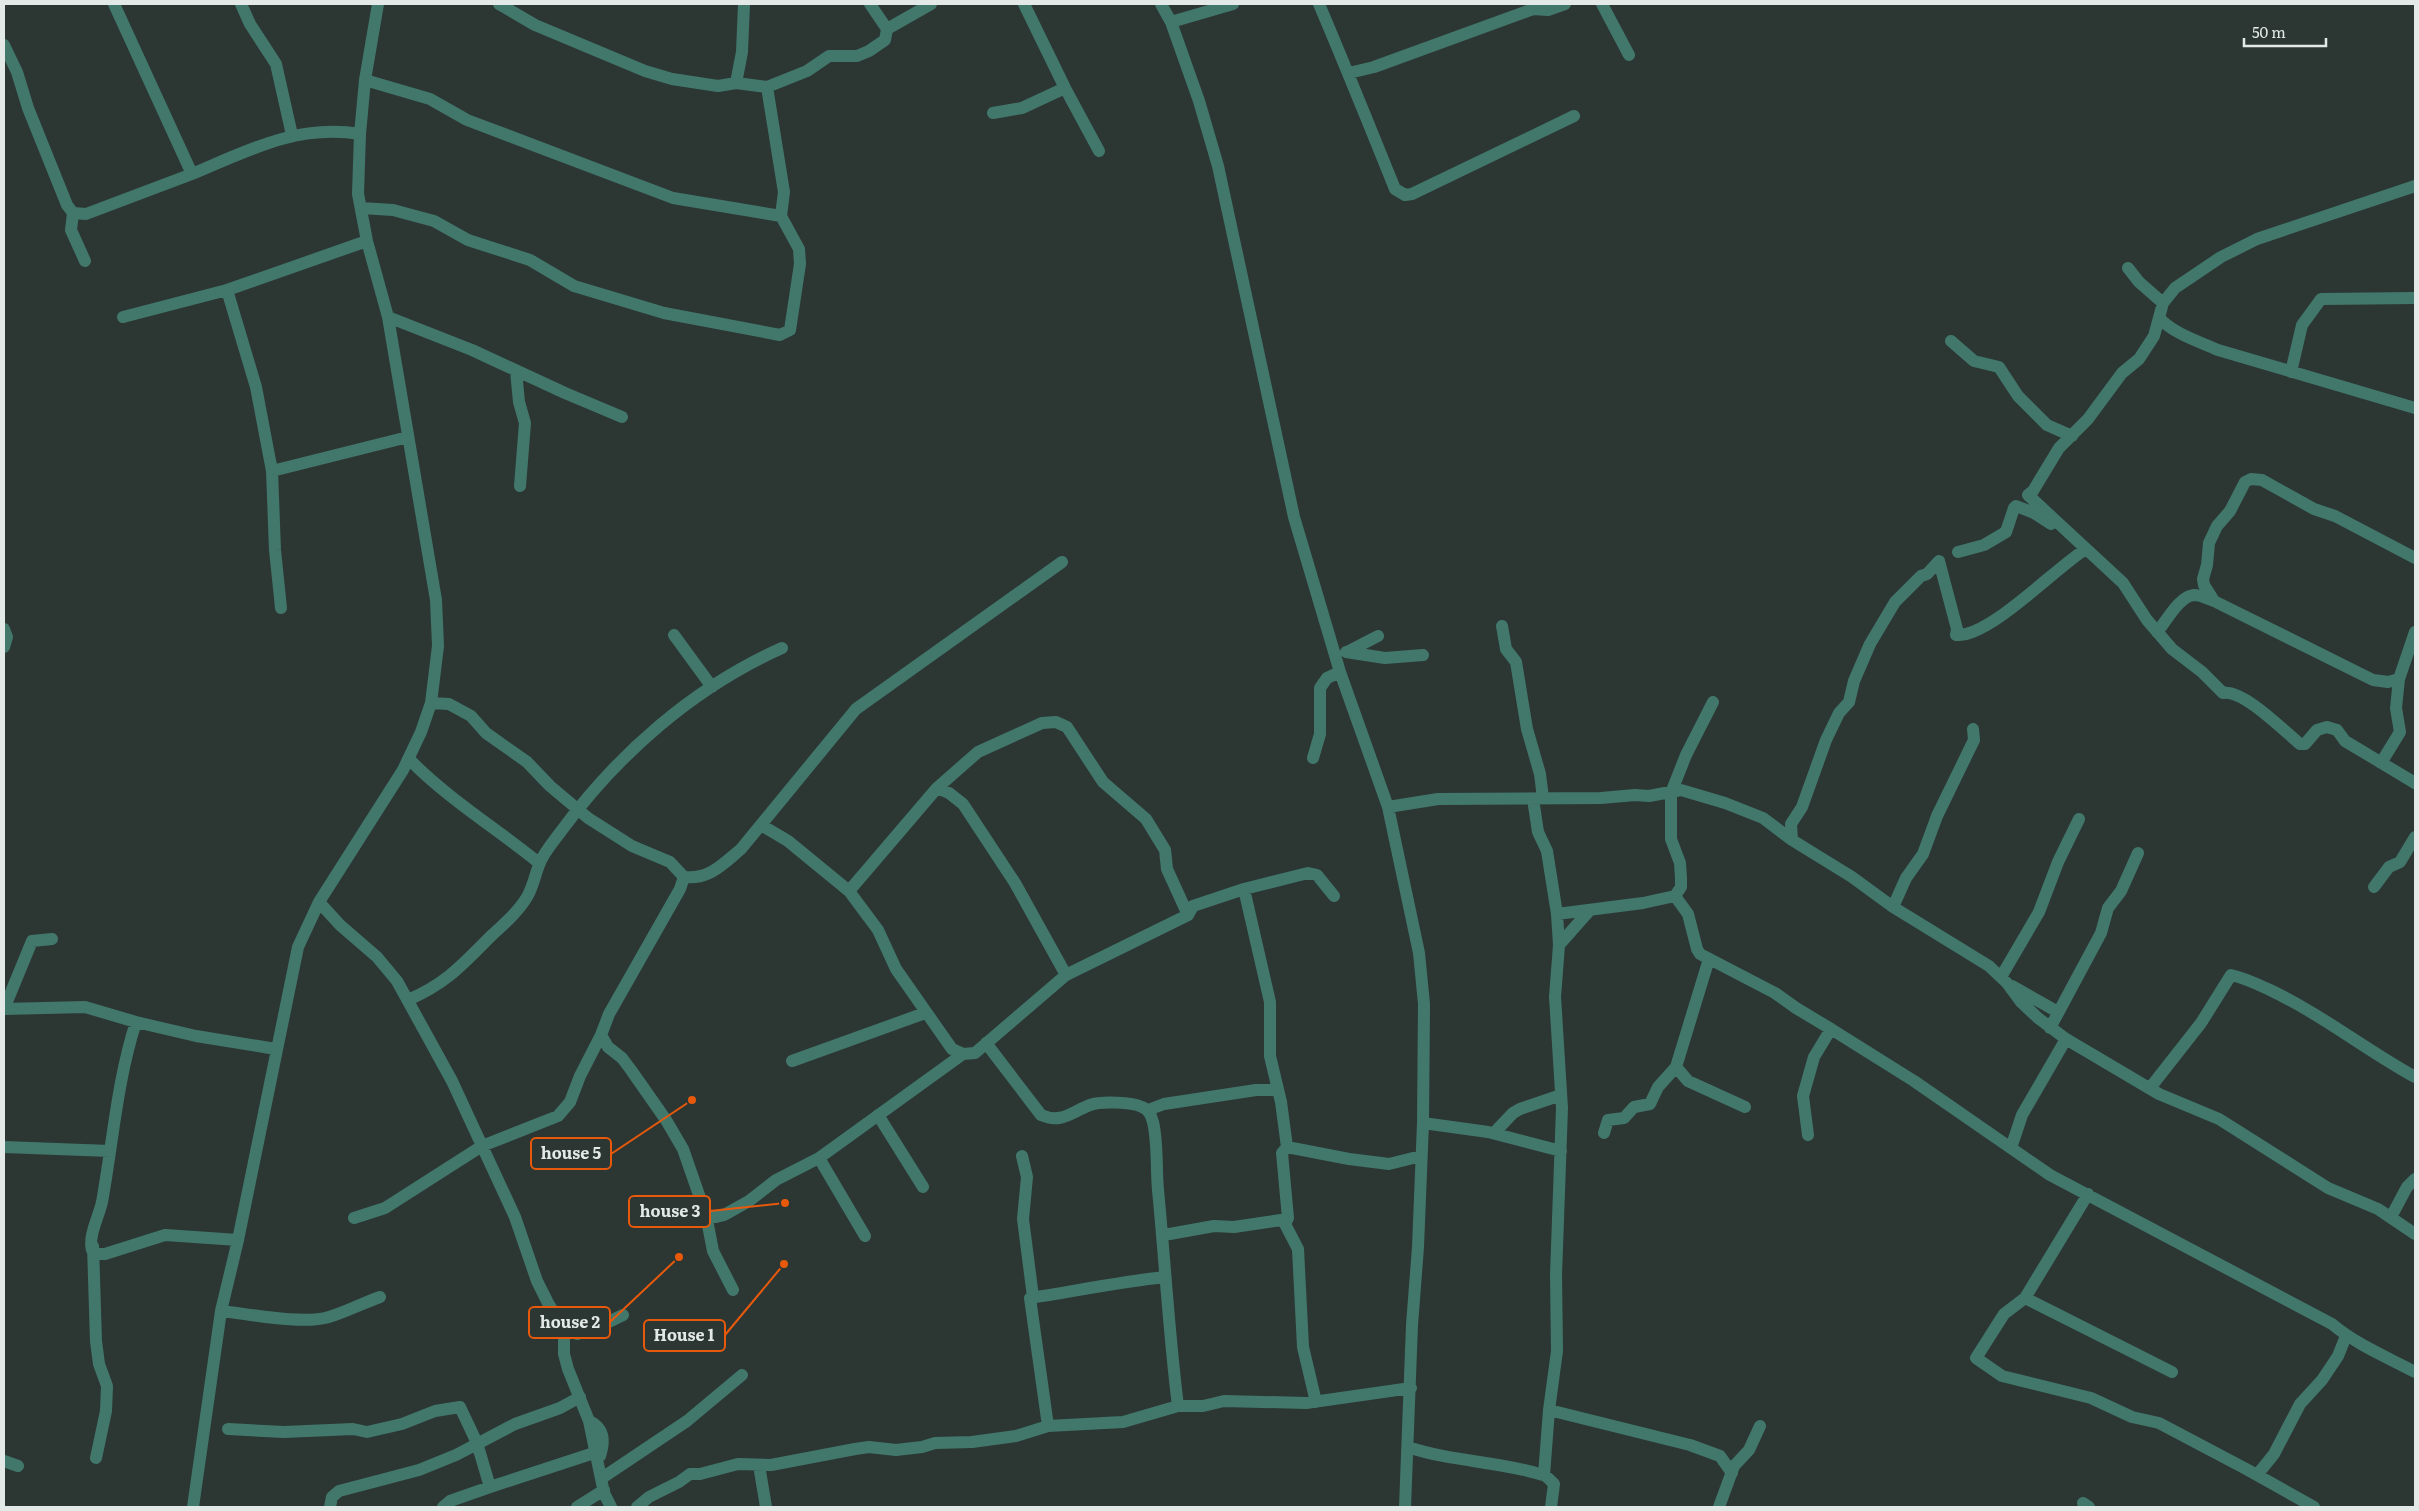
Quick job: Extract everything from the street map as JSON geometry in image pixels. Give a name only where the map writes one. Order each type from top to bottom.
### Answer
[{"type":"street","points":[[114,4],[192,174]]},
{"type":"street","points":[[241,4],[250,24],[276,64],[292,135]]},
{"type":"street","points":[[193,1507],[221,1311],[238,1240],[298,947],[319,902],[357,845],[409,759],[431,703],[438,646],[436,600],[388,317],[367,241],[358,194],[360,134],[365,80],[378,4]]},
{"type":"street","points":[[499,4],[535,25],[645,71],[701,84],[718,86],[736,83],[767,87],[807,71],[829,56],[857,56],[869,51],[885,40],[887,28],[870,4]]},
{"type":"street","points":[[736,83],[742,52],[744,4]]},
{"type":"street","points":[[887,28],[931,4]]},
{"type":"street","points":[[1161,4],[1171,22],[1199,101],[1218,166],[1294,517],[1341,655],[1340,672],[1388,807],[1393,840],[1411,906],[1423,977],[1423,1123],[1418,1247],[1412,1325],[1405,1507]]},
{"type":"street","points":[[1171,22],[1233,4]]},
{"type":"street","points":[[1319,4],[1350,73],[1359,103],[1395,189],[1405,195],[1412,194],[1574,116]]},
{"type":"street","points":[[1350,73],[1382,64],[1532,6],[1548,10],[1565,4]]},
{"type":"street","points":[[1602,4],[1629,54]]},
{"type":"street","points":[[1029,5],[1065,88],[1099,151]]},
{"type":"street","points":[[4,45],[17,72],[28,108],[67,205],[73,213],[71,230],[85,261]]},
{"type":"street","points":[[365,80],[430,99],[467,120],[672,198],[781,216]]},
{"type":"street","points":[[361,208],[393,210],[434,222],[468,240],[530,260],[574,286],[664,313],[780,335],[790,330],[800,264],[799,249],[781,216],[784,192],[767,87]]},
{"type":"street","points":[[993,113],[1022,108],[1065,88]]},
{"type":"street","points":[[73,213],[86,214],[192,174],[264,144],[292,135],[334,130],[360,134]]},
{"type":"street","points":[[2079,549],[2028,495],[2033,491],[2059,448],[2088,419],[2122,373],[2139,359],[2154,336],[2163,303],[2174,288],[2221,257],[2257,239],[2415,186]]},
{"type":"street","points":[[123,317],[227,290],[367,241]]},
{"type":"street","points":[[2128,268],[2139,282],[2163,303]]},
{"type":"street","points":[[227,290],[256,387],[272,471],[275,550],[281,608]]},
{"type":"street","points":[[2291,372],[2302,325],[2321,300],[2415,298]]},
{"type":"street","points":[[388,317],[472,350],[622,417]]},
{"type":"street","points":[[2160,319],[2171,330],[2189,336],[2218,350],[2415,408]]},
{"type":"street","points":[[2154,336],[2171,330]]},
{"type":"street","points":[[1951,341],[1974,361],[1999,367],[2018,396],[2047,424],[2072,436]]},
{"type":"street","points":[[516,370],[518,402],[525,423],[524,462],[520,486]]},
{"type":"street","points":[[272,471],[408,437]]},
{"type":"street","points":[[2214,600],[2204,585],[2203,579],[2207,565],[2208,543],[2217,526],[2230,511],[2245,482],[2251,479],[2262,480],[2314,509],[2335,516],[2415,558]]},
{"type":"street","points":[[1958,552],[1984,545],[2006,532],[2016,506],[2034,513],[2053,525],[2079,549],[2123,583],[2157,632],[2172,649],[2202,672],[2223,693],[2230,692],[2245,698],[2300,744],[2305,744],[2318,730],[2327,727],[2337,730],[2345,741],[2415,783]]},
{"type":"street","points":[[1792,840],[1791,824],[1802,807],[1826,740],[1840,713],[1849,702],[1854,681],[1870,644],[1896,602],[1907,589],[1921,576],[1927,574],[1939,561],[1958,629],[1956,635],[1966,635],[1995,622],[2079,549]]},
{"type":"street","points":[[431,703],[449,704],[471,716],[486,733],[527,762],[550,786],[600,828],[632,846],[670,862],[684,877],[702,877],[719,868],[740,849],[856,709],[1062,562]]},
{"type":"street","points":[[2157,632],[2181,602],[2189,596],[2198,595],[2214,600],[2373,680],[2388,682],[2399,679]]},
{"type":"street","points":[[1502,626],[1506,649],[1516,662],[1527,729],[1540,774],[1538,832],[1547,850],[1557,914],[1559,945],[1555,997],[1561,1095],[1561,1151],[1556,1275],[1557,1351],[1549,1410],[1544,1475]]},
{"type":"street","points":[[4,629],[7,637],[4,648]]},
{"type":"street","points":[[2381,763],[2400,732],[2396,708],[2399,679],[2415,632]]},
{"type":"street","points":[[674,635],[712,687]]},
{"type":"street","points":[[1341,655],[1378,636]]},
{"type":"street","points":[[408,1000],[430,990],[448,978],[510,918],[528,896],[539,863],[578,810],[633,748],[712,687],[764,655],[782,648]]},
{"type":"street","points":[[1341,655],[1385,658],[1423,655]]},
{"type":"street","points":[[1313,758],[1320,734],[1320,688],[1327,678],[1340,672]]},
{"type":"street","points":[[1676,896],[1681,887],[1681,878],[1680,864],[1671,839],[1671,793],[1686,755],[1713,702]]},
{"type":"street","points":[[849,891],[937,788],[978,752],[1042,723],[1056,722],[1066,727],[1103,782],[1146,819],[1165,850],[1167,869],[1188,915]]},
{"type":"street","points":[[1893,907],[1906,878],[1923,854],[1937,816],[1974,740],[1973,729]]},
{"type":"street","points":[[409,759],[424,775],[539,863]]},
{"type":"street","points":[[937,788],[949,793],[963,804],[1015,883],[1066,975]]},
{"type":"street","points":[[1388,807],[1438,799],[1601,798],[1671,793],[1681,790],[1724,803],[1773,824],[1792,840],[1852,877],[1893,907],[1968,952],[2004,980],[2058,1012]]},
{"type":"street","points":[[2004,980],[2040,912],[2058,862],[2079,819]]},
{"type":"street","points":[[1773,824],[1791,824]]},
{"type":"street","points":[[761,825],[788,841],[849,891],[878,930],[896,969],[925,1013],[952,1048],[963,1054]]},
{"type":"street","points":[[2374,887],[2389,867],[2400,862],[2415,837]]},
{"type":"street","points":[[2050,1028],[2101,933],[2108,908],[2121,891],[2138,853]]},
{"type":"street","points":[[706,1215],[716,1217],[724,1215],[750,1201],[776,1180],[819,1158],[963,1054],[975,1053],[1066,975],[1188,915],[1193,906],[1244,889],[1308,873],[1317,875],[1334,896]]},
{"type":"street","points":[[354,1218],[385,1208],[482,1146],[558,1116],[570,1102],[609,1014],[680,889],[684,877]]},
{"type":"street","points":[[1244,889],[1270,1002],[1270,1056],[1278,1090],[1287,1146],[1282,1153],[1289,1210],[1285,1224]]},
{"type":"street","points":[[1557,914],[1676,896]]},
{"type":"street","points":[[1676,896],[1688,914],[1696,949],[1709,959],[1775,993],[1914,1081],[2050,1175],[2196,1251],[2232,1273],[2332,1324],[2346,1336],[2415,1372]]},
{"type":"street","points":[[319,902],[340,925],[377,957],[397,981],[452,1080],[515,1217],[541,1288],[564,1329],[564,1354],[572,1383],[580,1397],[589,1421],[603,1484],[611,1507]]},
{"type":"street","points":[[1559,945],[1590,910]]},
{"type":"street","points":[[52,939],[32,942],[4,1009],[85,1007],[136,1022],[196,1036],[276,1049]]},
{"type":"street","points":[[1604,1133],[1608,1120],[1624,1118],[1634,1107],[1650,1104],[1658,1087],[1676,1068],[1709,959]]},
{"type":"street","points":[[2150,1088],[2201,1022],[2231,974],[2242,977],[2299,1004],[2381,1059],[2415,1077]]},
{"type":"street","points":[[2004,980],[2021,1002],[2050,1028],[2066,1039],[2176,1102],[2219,1119],[2328,1188],[2391,1217],[2415,1234]]},
{"type":"street","points":[[792,1061],[925,1013]]},
{"type":"street","points":[[136,1022],[121,1076],[101,1204],[91,1243],[92,1250],[95,1253],[105,1254],[165,1236],[238,1240]]},
{"type":"street","points":[[1808,1134],[1804,1096],[1814,1057],[1831,1029]]},
{"type":"street","points":[[601,1035],[608,1047],[622,1058],[631,1070],[676,1136],[689,1164],[706,1215],[713,1251],[733,1290]]},
{"type":"street","points":[[2011,1148],[2022,1115],[2066,1039]]},
{"type":"street","points":[[986,1043],[1041,1116],[1051,1120],[1060,1119],[1092,1104],[1110,1102],[1140,1105],[1148,1110],[1153,1123],[1155,1164],[1164,1235],[1165,1277],[1178,1406]]},
{"type":"street","points":[[1676,1068],[1688,1081],[1745,1107]]},
{"type":"street","points":[[1148,1110],[1164,1104],[1256,1090],[1278,1090]]},
{"type":"street","points":[[1494,1133],[1512,1113],[1520,1108],[1561,1095]]},
{"type":"street","points":[[878,1115],[923,1187]]},
{"type":"street","points":[[1423,1123],[1494,1133],[1561,1151]]},
{"type":"street","points":[[1287,1146],[1348,1159],[1389,1164],[1421,1156]]},
{"type":"street","points":[[4,1147],[110,1152]]},
{"type":"street","points":[[1022,1156],[1028,1177],[1023,1219],[1033,1298]]},
{"type":"street","points":[[819,1158],[865,1236]]},
{"type":"street","points":[[2391,1217],[2407,1187],[2415,1179]]},
{"type":"street","points":[[2088,1194],[2025,1298],[2004,1314],[1976,1358],[2002,1376],[2091,1398],[2132,1416],[2158,1423],[2258,1475],[2314,1507]]},
{"type":"street","points":[[1164,1235],[1214,1226],[1241,1226],[1268,1220],[1281,1220],[1285,1224],[1300,1257],[1303,1347],[1316,1402]]},
{"type":"street","points":[[93,1243],[96,1341],[99,1364],[107,1386],[106,1411],[96,1458]]},
{"type":"street","points":[[1048,1426],[1030,1298],[1126,1281],[1165,1277]]},
{"type":"street","points":[[221,1311],[270,1317],[328,1318],[380,1297]]},
{"type":"street","points":[[2025,1298],[2172,1372]]},
{"type":"street","points":[[564,1329],[577,1334],[596,1328],[623,1315]]},
{"type":"street","points":[[2258,1475],[2274,1454],[2300,1404],[2322,1380],[2338,1356],[2346,1336]]},
{"type":"street","points":[[577,1507],[603,1484],[687,1421],[742,1375]]},
{"type":"street","points":[[637,1507],[650,1497],[680,1482],[690,1474],[700,1474],[738,1464],[759,1465],[800,1461],[855,1448],[870,1447],[896,1450],[935,1443],[972,1442],[1016,1436],[1048,1426],[1123,1422],[1178,1406],[1203,1406],[1224,1401],[1316,1402],[1410,1388]]},
{"type":"street","points":[[330,1507],[332,1498],[339,1492],[419,1470],[456,1455],[515,1424],[560,1408],[580,1397]]},
{"type":"street","points":[[228,1429],[284,1432],[353,1430],[368,1432],[402,1424],[436,1411],[460,1407],[477,1443],[490,1486]]},
{"type":"street","points":[[1549,1410],[1690,1444],[1720,1456],[1732,1473]]},
{"type":"street","points":[[1720,1507],[1734,1466],[1749,1450],[1760,1426]]},
{"type":"street","points":[[1408,1447],[1451,1458],[1544,1475],[1554,1484],[1552,1507]]},
{"type":"street","points":[[443,1507],[450,1501],[490,1486],[598,1456]]},
{"type":"street","points":[[4,1461],[18,1466]]},
{"type":"street","points":[[759,1465],[766,1507]]},
{"type":"place","name":"house 5","points":[[692,1100]]},
{"type":"place","name":"house 3","points":[[785,1203]]},
{"type":"place","name":"house 2","points":[[679,1257]]},
{"type":"place","name":"House 1","points":[[784,1264]]}]
